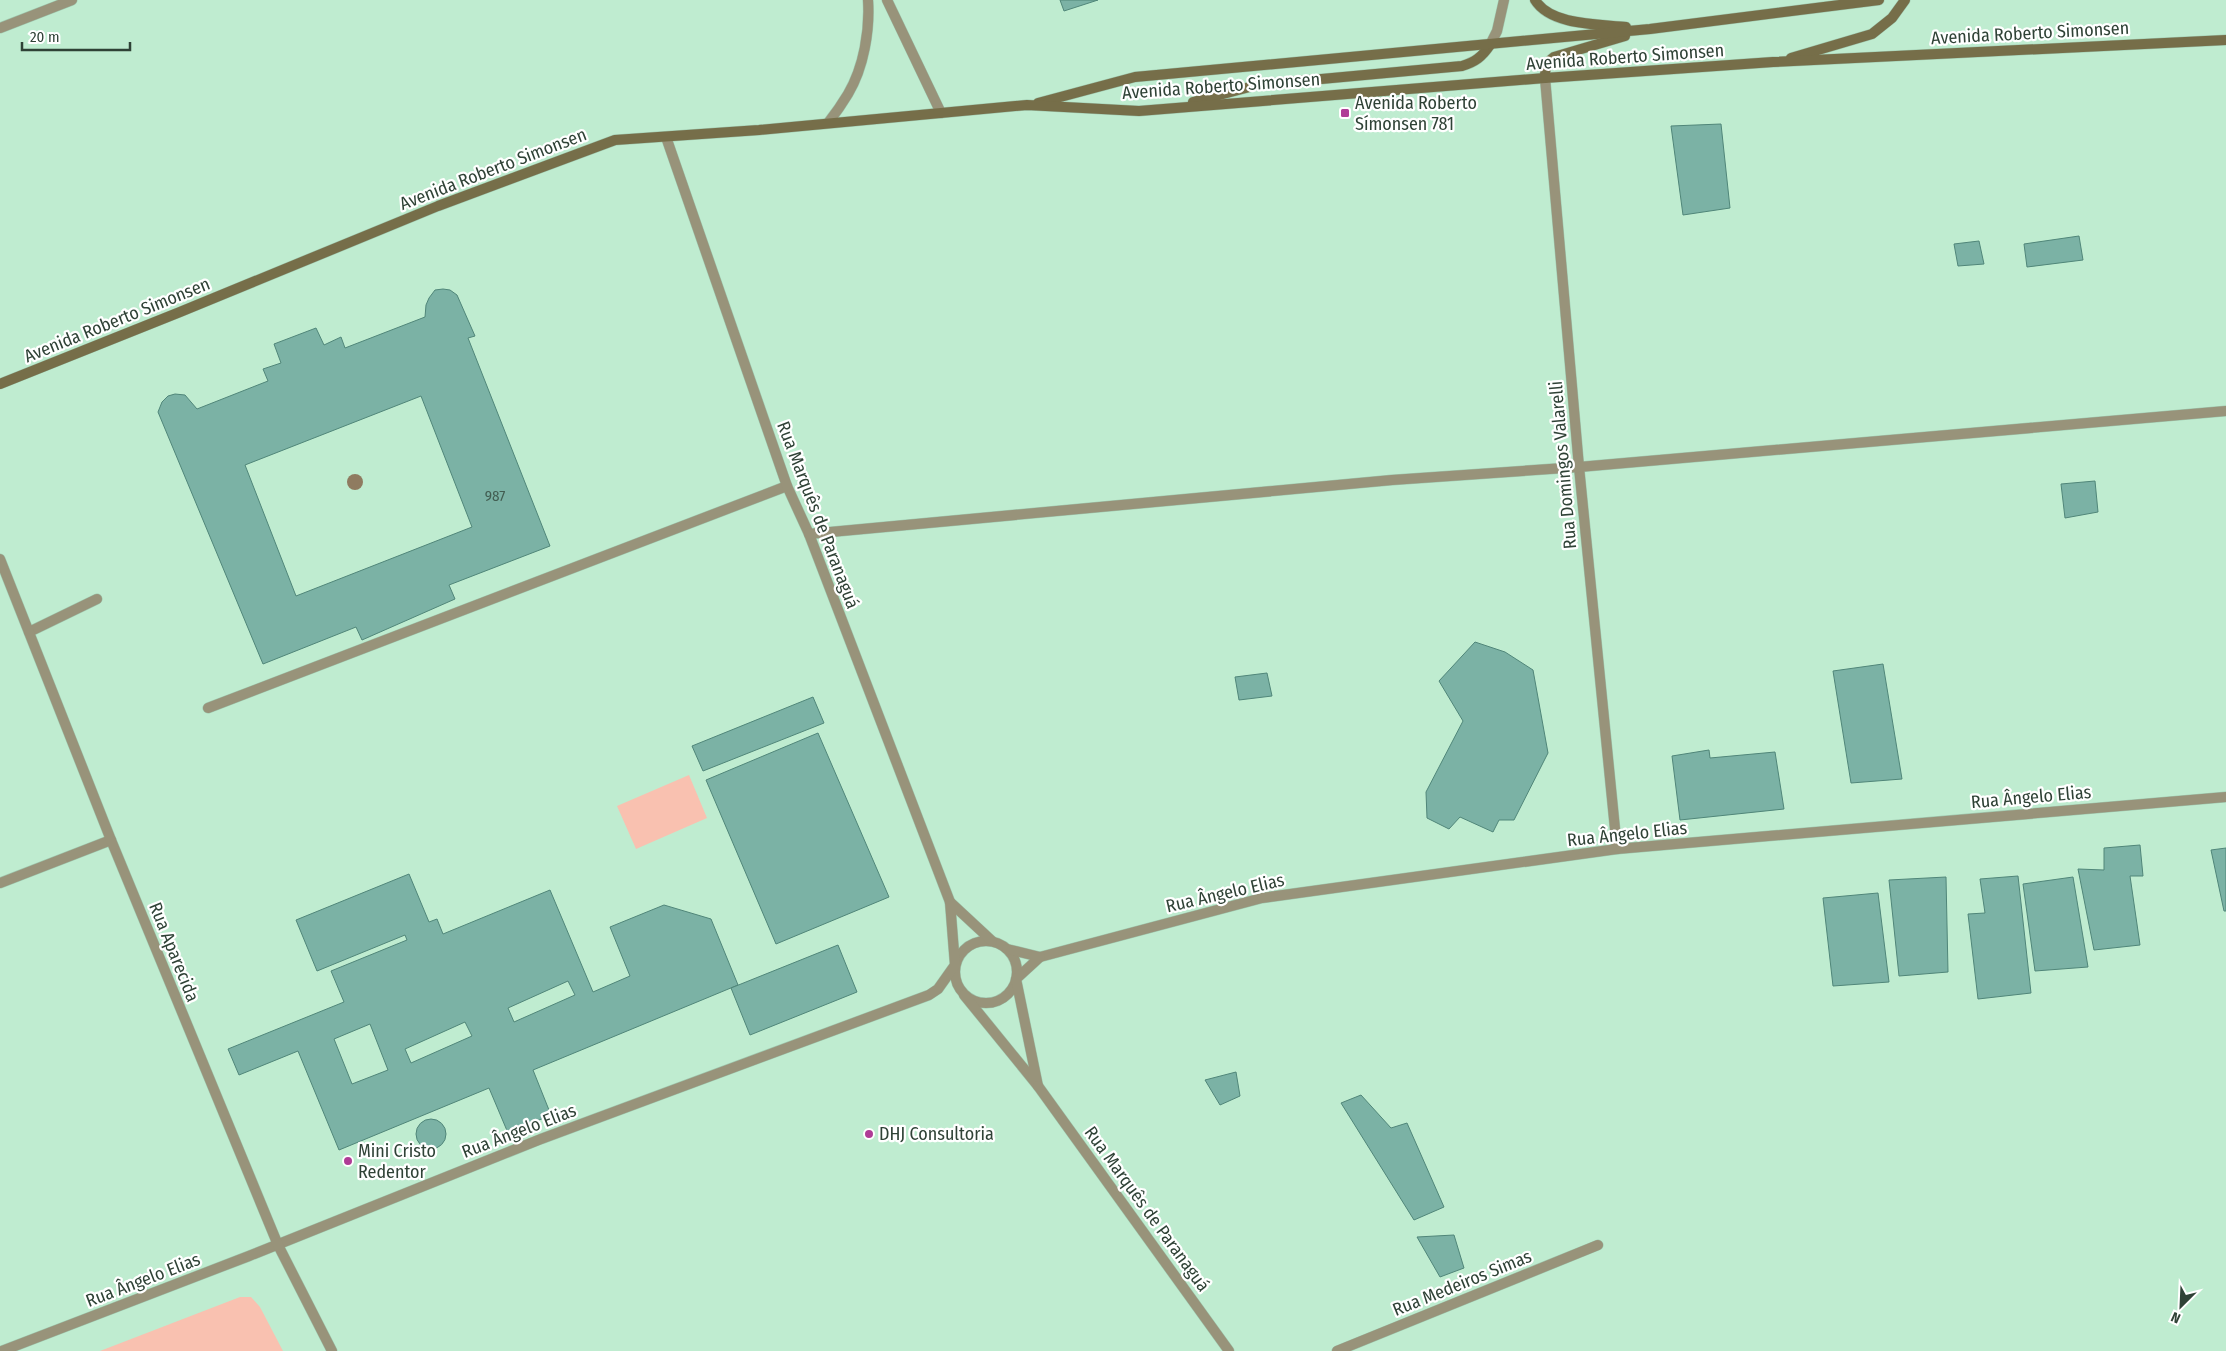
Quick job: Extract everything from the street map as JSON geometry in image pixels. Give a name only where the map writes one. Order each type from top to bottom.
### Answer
[{"type":"main road","points":[[1535,0],[1556,17],[1579,22],[1650,29]]},
{"type":"main road","name":"Avenida Roberto Simonsen","points":[[1028,105],[1135,77],[1650,29],[1879,0]]},
{"type":"main road","points":[[1773,62],[1872,34],[1892,18],[1905,0]]},
{"type":"main road","points":[[1545,78],[1545,68],[1554,57],[1650,29]]},
{"type":"main road","name":"Avenida Roberto Simonsen","points":[[0,384],[190,309],[438,206],[616,140],[1028,105],[1139,111],[1545,78],[1773,62],[2226,40]]},
{"type":"main road","points":[[1168,108],[1257,84],[1462,66],[1475,62],[1483,56],[1490,45]]},
{"type":"street","points":[[0,28],[72,0]]},
{"type":"street","points":[[828,123],[849,94],[860,67],[869,21],[868,0]]},
{"type":"street","points":[[887,0],[941,113]]},
{"type":"street","points":[[1490,45],[1497,31],[1504,0]]},
{"type":"street","name":"Rua Domingos Valarelli","points":[[1545,78],[1579,466],[1617,849]]},
{"type":"street","name":"Rua Marquês de Paranaguá","points":[[666,137],[787,486],[809,534],[950,902],[955,965]]},
{"type":"street","points":[[809,534],[1392,480],[2226,411]]},
{"type":"street","points":[[208,708],[787,486]]},
{"type":"street","name":"Rua Aparecida","points":[[0,559],[111,840],[278,1245],[332,1351]]},
{"type":"street","points":[[28,632],[97,599]]},
{"type":"street","name":"Rua Ângelo Elias","points":[[1016,979],[1040,957],[1262,898],[1617,849],[2226,797]]},
{"type":"street","points":[[0,883],[111,840]]},
{"type":"street","name":"Rua Marquês de Paranaguá","points":[[950,902],[992,941]]},
{"type":"street","points":[[992,941],[1007,949],[1016,963],[1016,979],[1008,994],[994,1002],[978,1003],[964,995],[956,981],[955,965],[962,951],[976,942],[992,941]]},
{"type":"street","name":"Rua Ângelo Elias","points":[[1007,949],[1040,957]]},
{"type":"street","name":"Rua Ângelo Elias","points":[[2,1351],[278,1245],[541,1139],[929,995],[938,989],[955,965]]},
{"type":"street","name":"Rua Marquês de Paranaguá","points":[[1016,979],[1038,1086]]},
{"type":"street","name":"Rua Marquês de Paranaguá","points":[[964,995],[1038,1086],[1229,1351]]},
{"type":"street","name":"Rua Medeiros Simas","points":[[1337,1351],[1598,1245]]},
{"type":"shaded area","points":[[689,775],[707,818],[636,849],[617,806]]},
{"type":"shaded area","points":[[240,1297],[251,1297],[260,1307],[283,1351],[100,1351]]},
{"type":"building","points":[[1060,0],[1098,0],[1064,11]]},
{"type":"building","points":[[1721,124],[1730,208],[1683,215],[1671,126]]},
{"type":"building","points":[[2079,236],[2083,260],[2027,267],[2024,244]]},
{"type":"building","points":[[1979,241],[1984,264],[1958,266],[1954,244]]},
{"type":"building","points":[[435,290],[450,290],[457,295],[475,336],[468,338],[550,546],[449,585],[455,599],[362,640],[356,627],[263,664],[158,412],[162,402],[168,396],[175,394],[185,395],[197,409],[268,381],[263,369],[281,363],[274,344],[316,328],[324,345],[341,337],[345,348],[425,317],[426,305]],"holes":[[[421,396],[472,527],[296,596],[245,465]]]},
{"type":"building","points":[[2095,481],[2098,512],[2065,518],[2061,484]]},
{"type":"building","points":[[1475,642],[1505,652],[1533,670],[1548,753],[1514,820],[1499,820],[1493,832],[1460,817],[1449,829],[1427,818],[1426,792],[1463,721],[1439,681]]},
{"type":"building","points":[[1883,664],[1902,779],[1851,783],[1833,671]]},
{"type":"building","points":[[1267,673],[1272,696],[1239,700],[1235,677]]},
{"type":"building","points":[[813,697],[824,723],[703,771],[692,746]]},
{"type":"building","points":[[818,733],[889,897],[776,944],[706,780]]},
{"type":"building","points":[[1709,750],[1710,758],[1775,752],[1784,809],[1680,820],[1672,756]]},
{"type":"building","points":[[2140,845],[2143,876],[2130,876],[2140,945],[2094,950],[2078,869],[2104,870],[2104,848]]},
{"type":"building","points":[[2226,848],[2226,911],[2224,911],[2211,850]]},
{"type":"building","points":[[409,874],[429,922],[437,919],[443,934],[550,890],[593,992],[630,976],[610,927],[664,905],[711,919],[738,985],[533,1070],[551,1115],[508,1133],[489,1088],[339,1150],[298,1051],[239,1075],[228,1049],[344,1002],[331,971],[407,940],[405,935],[317,971],[296,920]],"holes":[[[568,981],[575,995],[514,1022],[508,1008]],[[465,1022],[472,1036],[411,1063],[405,1049]],[[370,1024],[388,1070],[352,1084],[334,1039]]]},
{"type":"building","points":[[2018,876],[2031,993],[1978,999],[1968,914],[1985,913],[1980,879]]},
{"type":"building","points":[[1946,877],[1948,972],[1899,976],[1889,880]]},
{"type":"building","points":[[2073,877],[2088,967],[2035,971],[2023,884]]},
{"type":"building","points":[[1878,893],[1889,982],[1833,986],[1823,898]]},
{"type":"building","points":[[838,945],[857,992],[750,1035],[731,988]]},
{"type":"building","points":[[1236,1072],[1240,1096],[1220,1105],[1205,1080]]},
{"type":"building","points":[[1361,1095],[1391,1128],[1407,1123],[1444,1207],[1414,1220],[1341,1103]]},
{"type":"building","points":[[431,1119],[442,1123],[446,1134],[442,1145],[431,1149],[420,1145],[416,1134],[420,1123]]},
{"type":"building","points":[[1454,1235],[1464,1268],[1440,1277],[1417,1237]]},
{"type":"place","name":"Avenida Roberto Símonsen 781","points":[[1345,113]]},
{"type":"place","name":"DHJ Consultoria","points":[[869,1134]]},
{"type":"place","name":"Mini Cristo Redentor","points":[[348,1161]]}]
